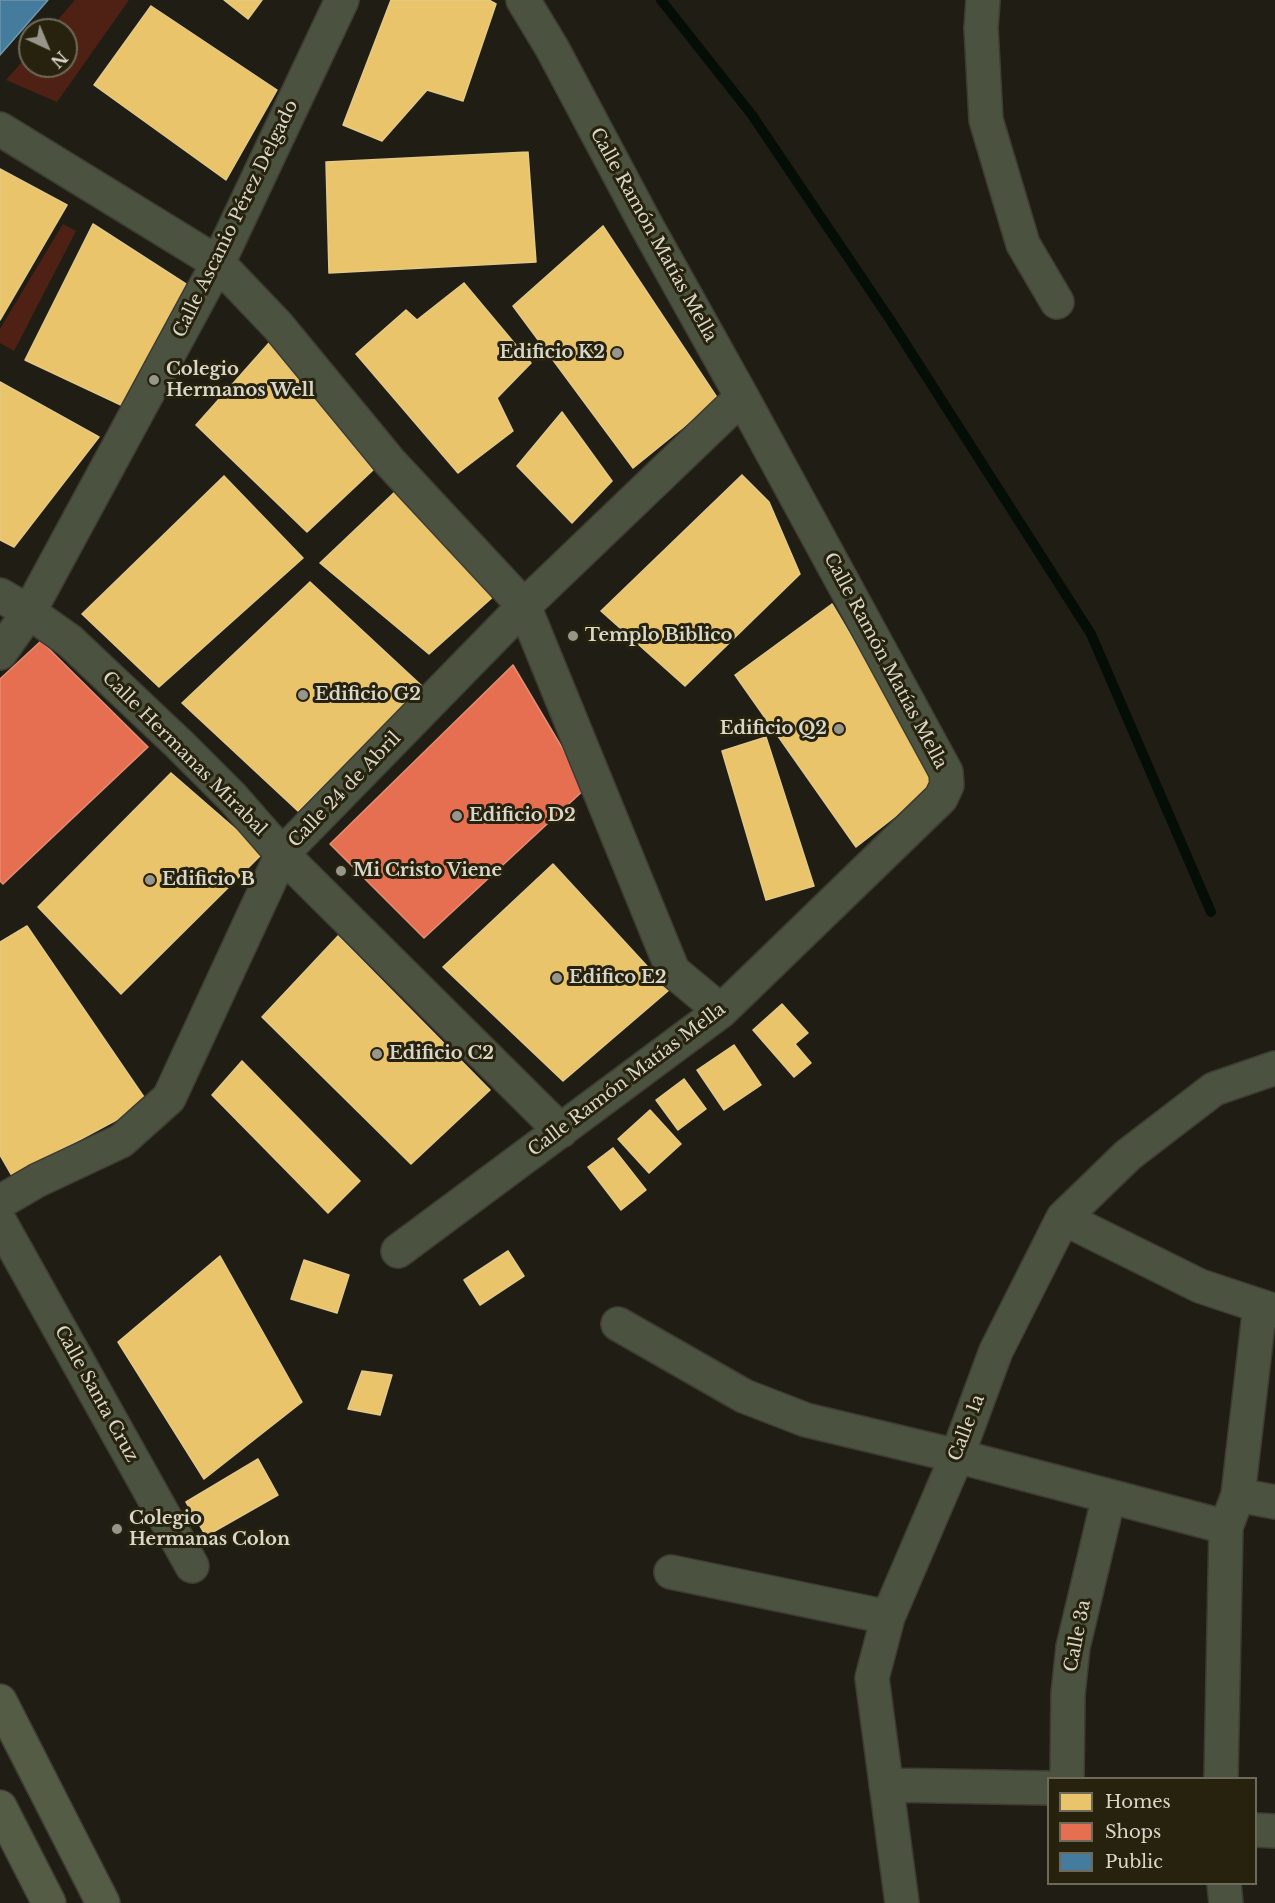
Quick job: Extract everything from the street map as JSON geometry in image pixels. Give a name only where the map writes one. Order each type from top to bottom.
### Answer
[{"type":"main road","points":[[0,1701],[103,1903]]},
{"type":"main road","points":[[0,1807],[49,1903]]},
{"type":"street","name":"Calle Ascanio Pérez Delgado","points":[[0,653],[29,612],[218,263],[342,0]]},
{"type":"street","name":"Calle Ramón Matías Mella","points":[[398,1251],[721,1011],[941,798],[947,785],[946,772],[645,224],[552,48],[523,0]]},
{"type":"street","points":[[983,0],[981,28],[986,120],[1023,243],[1057,302]]},
{"type":"street","points":[[0,129],[218,263],[278,326],[390,462],[524,606],[673,971],[721,1011]]},
{"type":"street","name":"Calle 24 de Abril","points":[[0,1202],[38,1180],[121,1141],[169,1098],[282,854],[524,606],[742,397]]},
{"type":"street","name":"Calle Hermanas Mirabal","points":[[0,596],[29,612],[70,641],[179,744],[282,854],[561,1131]]},
{"type":"street","name":"Calle 1a","points":[[902,1903],[872,1678],[888,1617],[957,1456],[996,1351],[1063,1218],[1128,1155],[1214,1089],[1275,1068]]},
{"type":"street","points":[[1063,1218],[1200,1286],[1268,1308],[1238,1495],[1226,1527],[1221,1777]]},
{"type":"street","name":"Calle Santa Cruz","points":[[0,1222],[192,1566]]},
{"type":"street","points":[[618,1324],[744,1396],[795,1416],[1226,1527]]},
{"type":"street","points":[[1238,1495],[1275,1502]]},
{"type":"street","name":"Calle 3a","points":[[1067,1777],[1068,1694],[1073,1647],[1109,1496]]},
{"type":"street","points":[[672,1572],[888,1617]]},
{"type":"street","points":[[886,1785],[1047,1788]]},
{"type":"street","points":[[1257,1830],[1275,1831]]},
{"type":"street","points":[[1224,1885],[1226,1903]]},
{"type":"shaded area","points":[[75,0],[129,0],[78,72],[78,18],[59,18]]},
{"type":"shaded area","points":[[18,66],[18,78],[74,78],[57,102],[6,80]]},
{"type":"shaded area","points":[[63,224],[76,231],[14,351],[0,343],[0,329]]},
{"type":"building: Homes","points":[[224,0],[262,0],[248,19]]},
{"type":"building: Homes","points":[[391,0],[489,0],[496,4],[463,101],[427,90],[382,141],[343,125]]},
{"type":"building: Homes","points":[[151,6],[277,90],[226,180],[94,85]]},
{"type":"building: Homes","points":[[528,152],[536,262],[329,273],[326,162]]},
{"type":"building: Homes","points":[[0,169],[67,205],[0,320]]},
{"type":"building: Homes","points":[[93,224],[186,284],[123,406],[25,360]]},
{"type":"building: Homes","name":"Edificio K2","points":[[603,226],[718,399],[633,468],[513,306]]},
{"type":"building: Homes","points":[[464,283],[531,363],[497,398],[513,431],[458,473],[356,354],[406,310],[417,320]]},
{"type":"building: Homes","points":[[269,343],[373,470],[307,532],[196,425]]},
{"type":"building: Homes","points":[[0,382],[99,437],[14,547],[0,540]]},
{"type":"building: Homes","points":[[562,412],[612,481],[572,523],[517,466]]},
{"type":"building: Homes","points":[[742,475],[769,502],[800,574],[685,686],[601,611]]},
{"type":"building: Homes","points":[[224,476],[303,558],[159,687],[82,614]]},
{"type":"building: Homes","points":[[398,489],[495,595],[429,654],[320,563]]},
{"type":"building: Homes","name":"Edificio G2","points":[[310,582],[423,687],[298,811],[182,703]]},
{"type":"building: Homes","name":"Edificio Q2","points":[[832,604],[938,783],[856,847],[735,675]]},
{"type":"building: Homes","points":[[766,737],[814,886],[766,900],[722,751]]},
{"type":"building: Homes","name":"Edificio B","points":[[171,773],[263,853],[121,994],[38,907]]},
{"type":"building: Homes","name":"Edifico E2","points":[[553,864],[669,990],[563,1081],[443,967]]},
{"type":"building: Homes","points":[[27,926],[148,1103],[12,1176],[0,1155],[0,942]]},
{"type":"building: Homes","name":"Edificio C2","points":[[338,936],[490,1090],[411,1164],[262,1017]]},
{"type":"building: Homes","points":[[782,1004],[808,1033],[795,1044],[811,1063],[794,1077],[753,1030]]},
{"type":"building: Homes","points":[[734,1045],[761,1085],[724,1110],[697,1070]]},
{"type":"building: Homes","points":[[242,1061],[360,1181],[328,1213],[212,1095]]},
{"type":"building: Homes","points":[[684,1079],[706,1109],[678,1130],[656,1100]]},
{"type":"building: Homes","points":[[650,1110],[681,1144],[649,1173],[618,1139]]},
{"type":"building: Homes","points":[[613,1148],[646,1190],[621,1210],[588,1167]]},
{"type":"building: Homes","points":[[508,1251],[524,1276],[480,1305],[464,1280]]},
{"type":"building: Homes","points":[[220,1256],[302,1402],[204,1479],[118,1342]]},
{"type":"building: Homes","points":[[304,1260],[349,1275],[337,1313],[291,1299]]},
{"type":"building: Homes","points":[[362,1371],[392,1375],[380,1415],[348,1409]]},
{"type":"building: Homes","points":[[258,1459],[278,1495],[206,1536],[186,1502]]},
{"type":"building: Shops","points":[[41,641],[148,747],[3,884],[0,881],[0,679]]},
{"type":"building: Shops","name":"Edificio D2","points":[[513,665],[586,788],[424,938],[330,844]]},
{"type":"building: Public","points":[[0,0],[48,0],[32,18],[18,18],[18,34],[0,55]]},
{"type":"waterway","points":[[661,0],[752,115],[891,321],[1091,634],[1211,912]]},
{"type":"place","name":"Edificio K2","points":[[617,353]]},
{"type":"place","name":"Colegio Hermanos Well","points":[[154,380]]},
{"type":"place","name":"Templo Biblico","points":[[573,636]]},
{"type":"place","name":"Edificio G2","points":[[303,695]]},
{"type":"place","name":"Edificio Q2","points":[[839,729]]},
{"type":"place","name":"Edificio D2","points":[[457,816]]},
{"type":"place","name":"Mi Cristo Viene","points":[[341,871]]},
{"type":"place","name":"Edificio B","points":[[150,880]]},
{"type":"place","name":"Edifico E2","points":[[557,978]]},
{"type":"place","name":"Edificio C2","points":[[377,1054]]},
{"type":"place","name":"Colegio Hermanas Colon","points":[[117,1529]]}]
